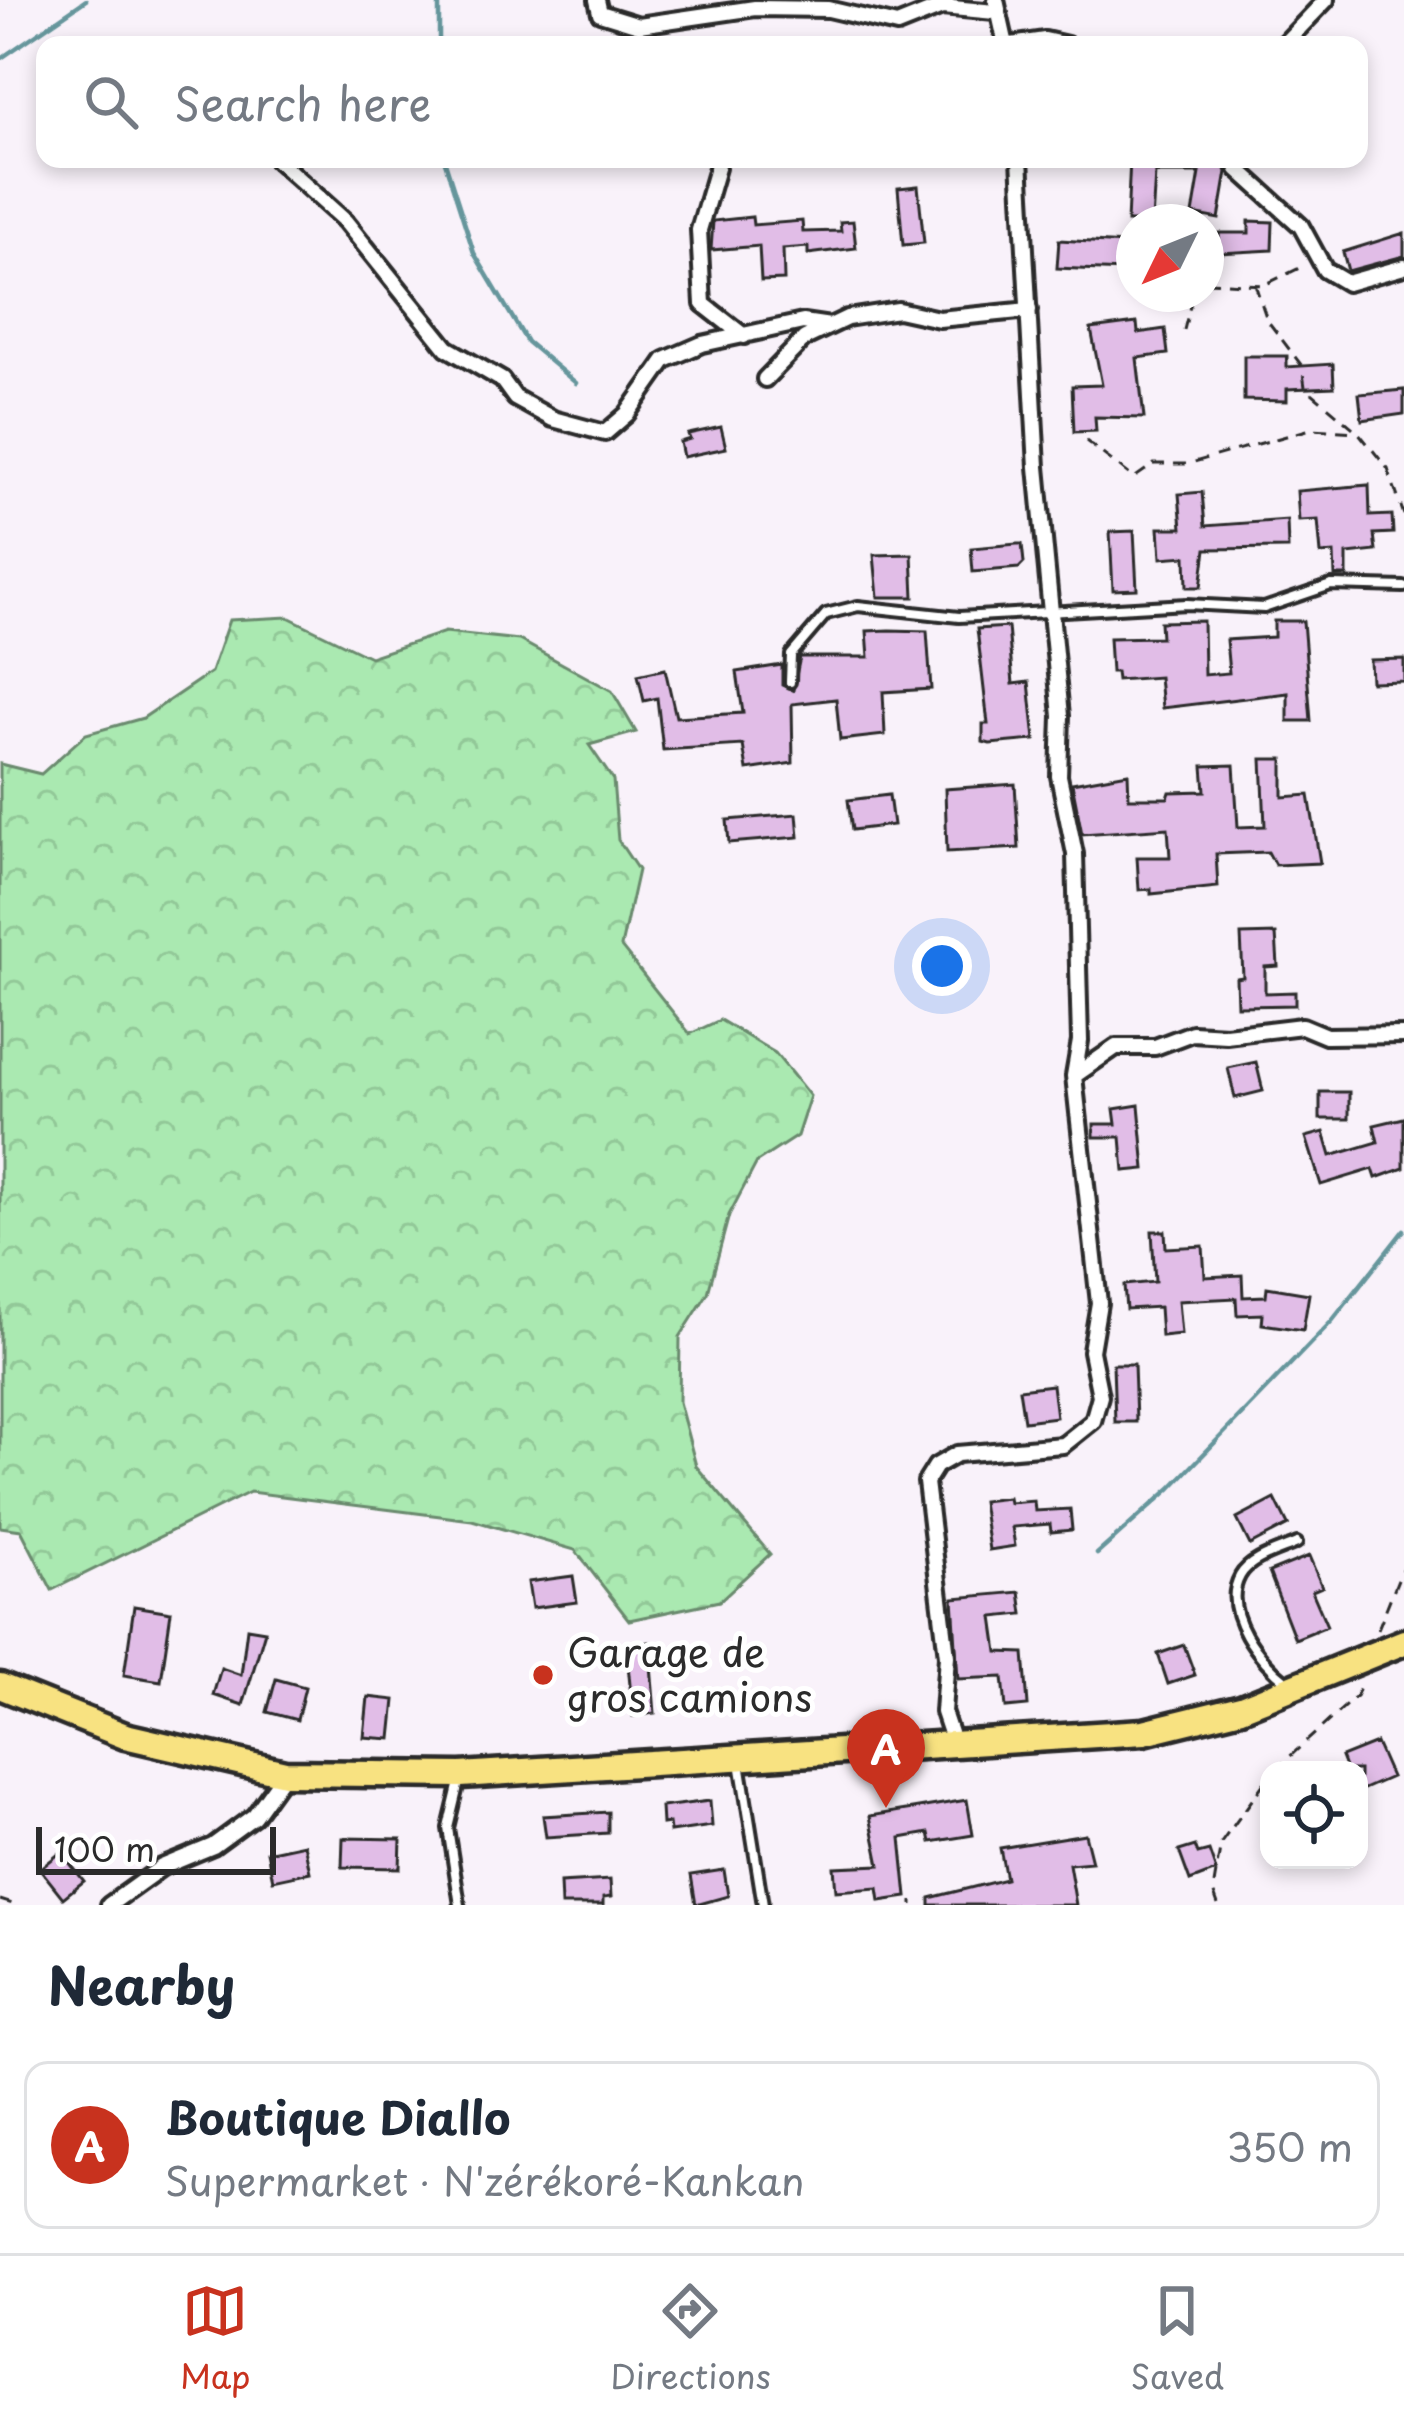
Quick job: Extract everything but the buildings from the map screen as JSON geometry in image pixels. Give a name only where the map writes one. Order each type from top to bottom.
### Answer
[{"type":"highway","points":[[0,1686],[125,1736],[285,1773],[461,1775],[955,1748],[1144,1732],[1241,1708],[1404,1642]]},
{"type":"street","points":[[597,0],[599,13],[639,25],[754,8],[828,10],[897,25],[942,7],[996,6],[1006,36]]},
{"type":"street","points":[[1291,36],[1325,0]]},
{"type":"street","points":[[285,168],[345,221],[447,348],[502,380],[515,398],[553,419],[605,433],[649,386],[665,360],[702,344],[803,322],[830,326]]},
{"type":"street","points":[[717,168],[699,230],[703,304],[744,336]]},
{"type":"street","points":[[955,1748],[943,1712],[947,1656],[926,1482],[936,1466],[957,1454],[1063,1445],[1093,1421],[1100,1396],[1091,1351],[1099,1303],[1074,1076],[1080,1040],[1075,854],[1059,776],[1061,716],[1021,168]]},
{"type":"street","points":[[1242,168],[1301,226],[1325,270],[1347,284],[1404,267]]},
{"type":"street","points":[[765,379],[805,338],[830,326],[898,310],[939,320],[1029,310]]},
{"type":"street","points":[[1074,1076],[1116,1047],[1155,1047],[1192,1033],[1226,1035],[1302,1026],[1326,1036],[1404,1035]]},
{"type":"street","points":[[109,1905],[163,1867],[213,1846],[254,1816],[285,1773]]},
{"type":"lane","points":[[790,682],[791,655],[826,614],[858,606],[902,615],[1050,613],[1187,604],[1264,608],[1331,585],[1404,587]]},
{"type":"lane","points":[[1293,1686],[1268,1667],[1246,1634],[1235,1594],[1240,1575],[1253,1563],[1297,1543]]},
{"type":"lane","points":[[740,1760],[764,1905]]},
{"type":"lane","points":[[460,1905],[448,1828],[461,1775]]},
{"type":"path","points":[[1224,283],[1264,285],[1300,263],[1325,270]]},
{"type":"path","points":[[1255,284],[1268,320],[1302,366],[1305,387],[1358,432],[1388,469],[1404,515]]},
{"type":"path","points":[[1184,330],[1188,312]]},
{"type":"path","points":[[1086,441],[1134,478],[1154,464],[1187,464],[1248,451],[1311,429],[1358,432]]},
{"type":"path","points":[[1218,1905],[1213,1891],[1228,1826],[1260,1787]]},
{"type":"path","points":[[0,1900],[16,1905]]},
{"type":"green space","points":[[288,617],[370,657],[445,632],[519,640],[612,691],[636,732],[589,745],[613,780],[618,840],[638,870],[621,947],[690,1034],[720,1020],[775,1053],[810,1096],[797,1136],[757,1162],[729,1215],[708,1293],[680,1337],[679,1402],[696,1466],[770,1554],[719,1601],[629,1620],[575,1550],[472,1520],[250,1492],[52,1590],[21,1530],[0,1527],[0,764],[41,774],[86,734],[143,718],[211,672],[229,620]]},
{"type":"waterway","points":[[0,59],[86,0]]},
{"type":"waterway","points":[[439,0],[439,36]]},
{"type":"waterway","points":[[447,168],[474,253],[527,342],[576,383]]},
{"type":"waterway","points":[[1097,1554],[1171,1488],[1332,1321],[1404,1230]]},
{"type":"place","name":"Garage de gros camions","points":[[543,1675]]},
{"type":"place","name":"Boutique Diallo","points":[[886,1808]]}]
